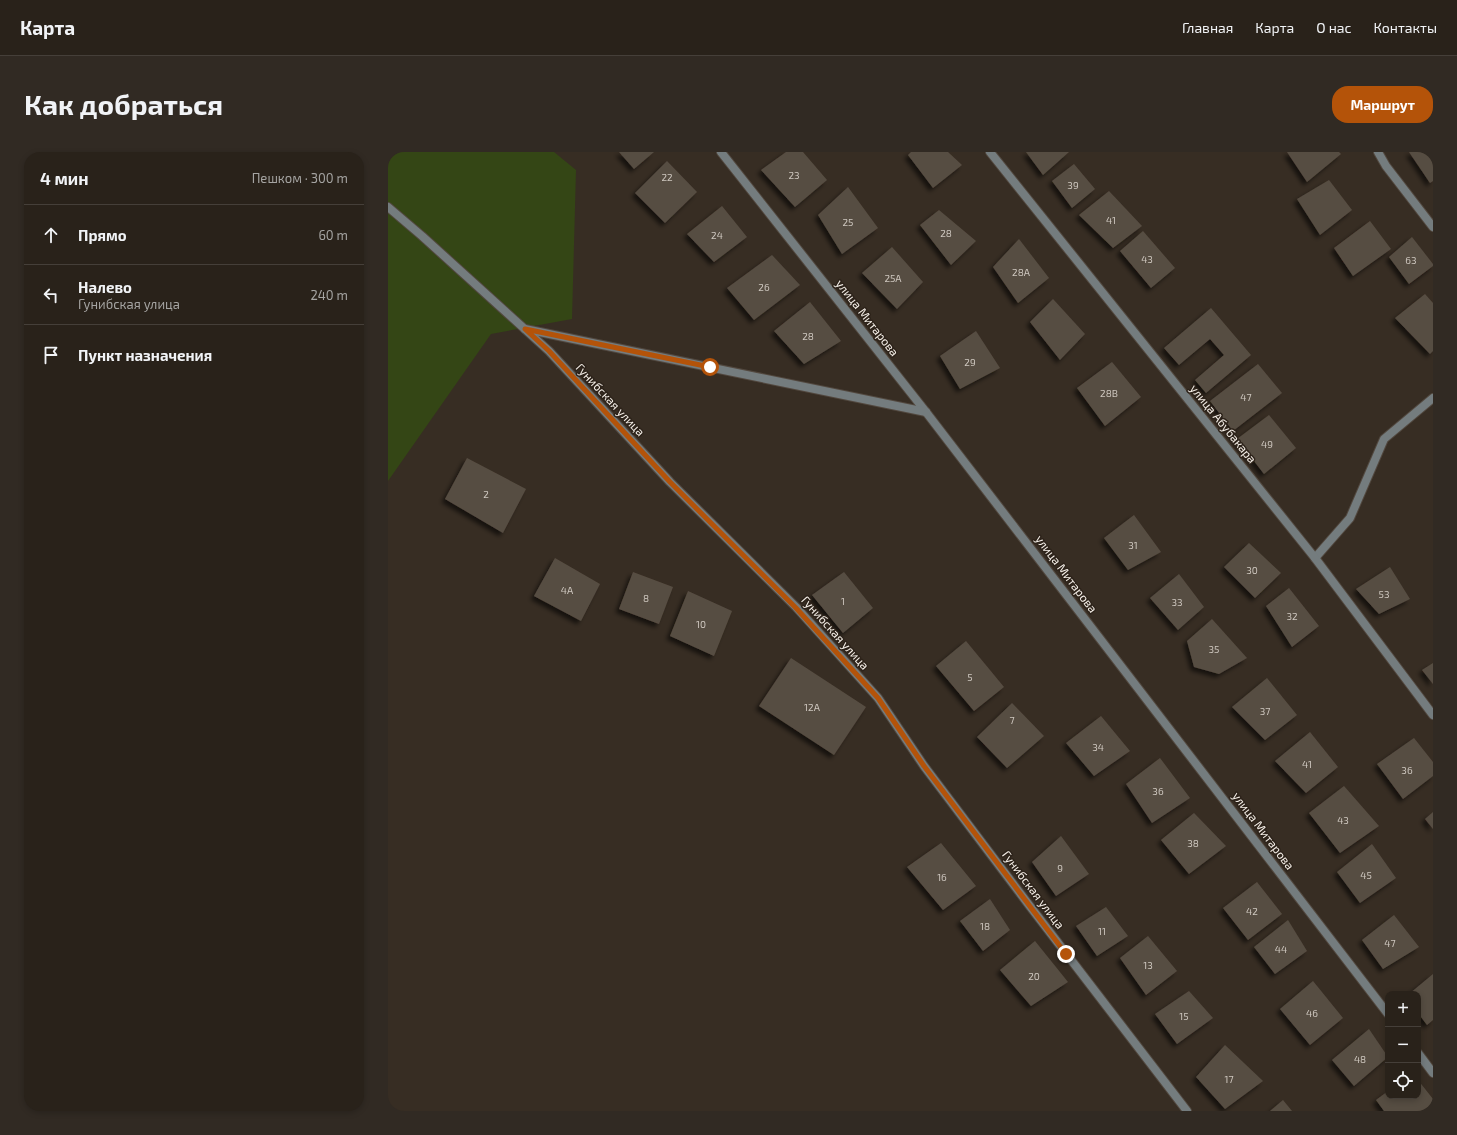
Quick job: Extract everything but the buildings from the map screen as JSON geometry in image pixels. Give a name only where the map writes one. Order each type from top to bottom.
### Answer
[{"type":"street","name":"улица Митарова","points":[[721,152],[926,412],[1385,1010]]},
{"type":"street","name":"улица Абубакара","points":[[990,152],[1315,558],[1433,715]]},
{"type":"street","points":[[1378,152],[1386,166],[1433,227]]},
{"type":"street","name":"Гунибская улица","points":[[388,207],[549,351],[670,482],[796,608],[878,698],[924,766],[1029,906],[1187,1111]]},
{"type":"street","points":[[525,329],[926,412]]},
{"type":"street","points":[[1315,558],[1350,518],[1384,439],[1433,398]]},
{"type":"street","points":[[1421,1057],[1433,1073]]},
{"type":"green space","points":[[388,152],[554,152],[576,170],[572,319],[491,334],[388,481]]},
{"type":"route","points":[[710,367],[525,329],[549,351],[670,482],[796,608],[878,698],[924,766],[1066,954]]}]
